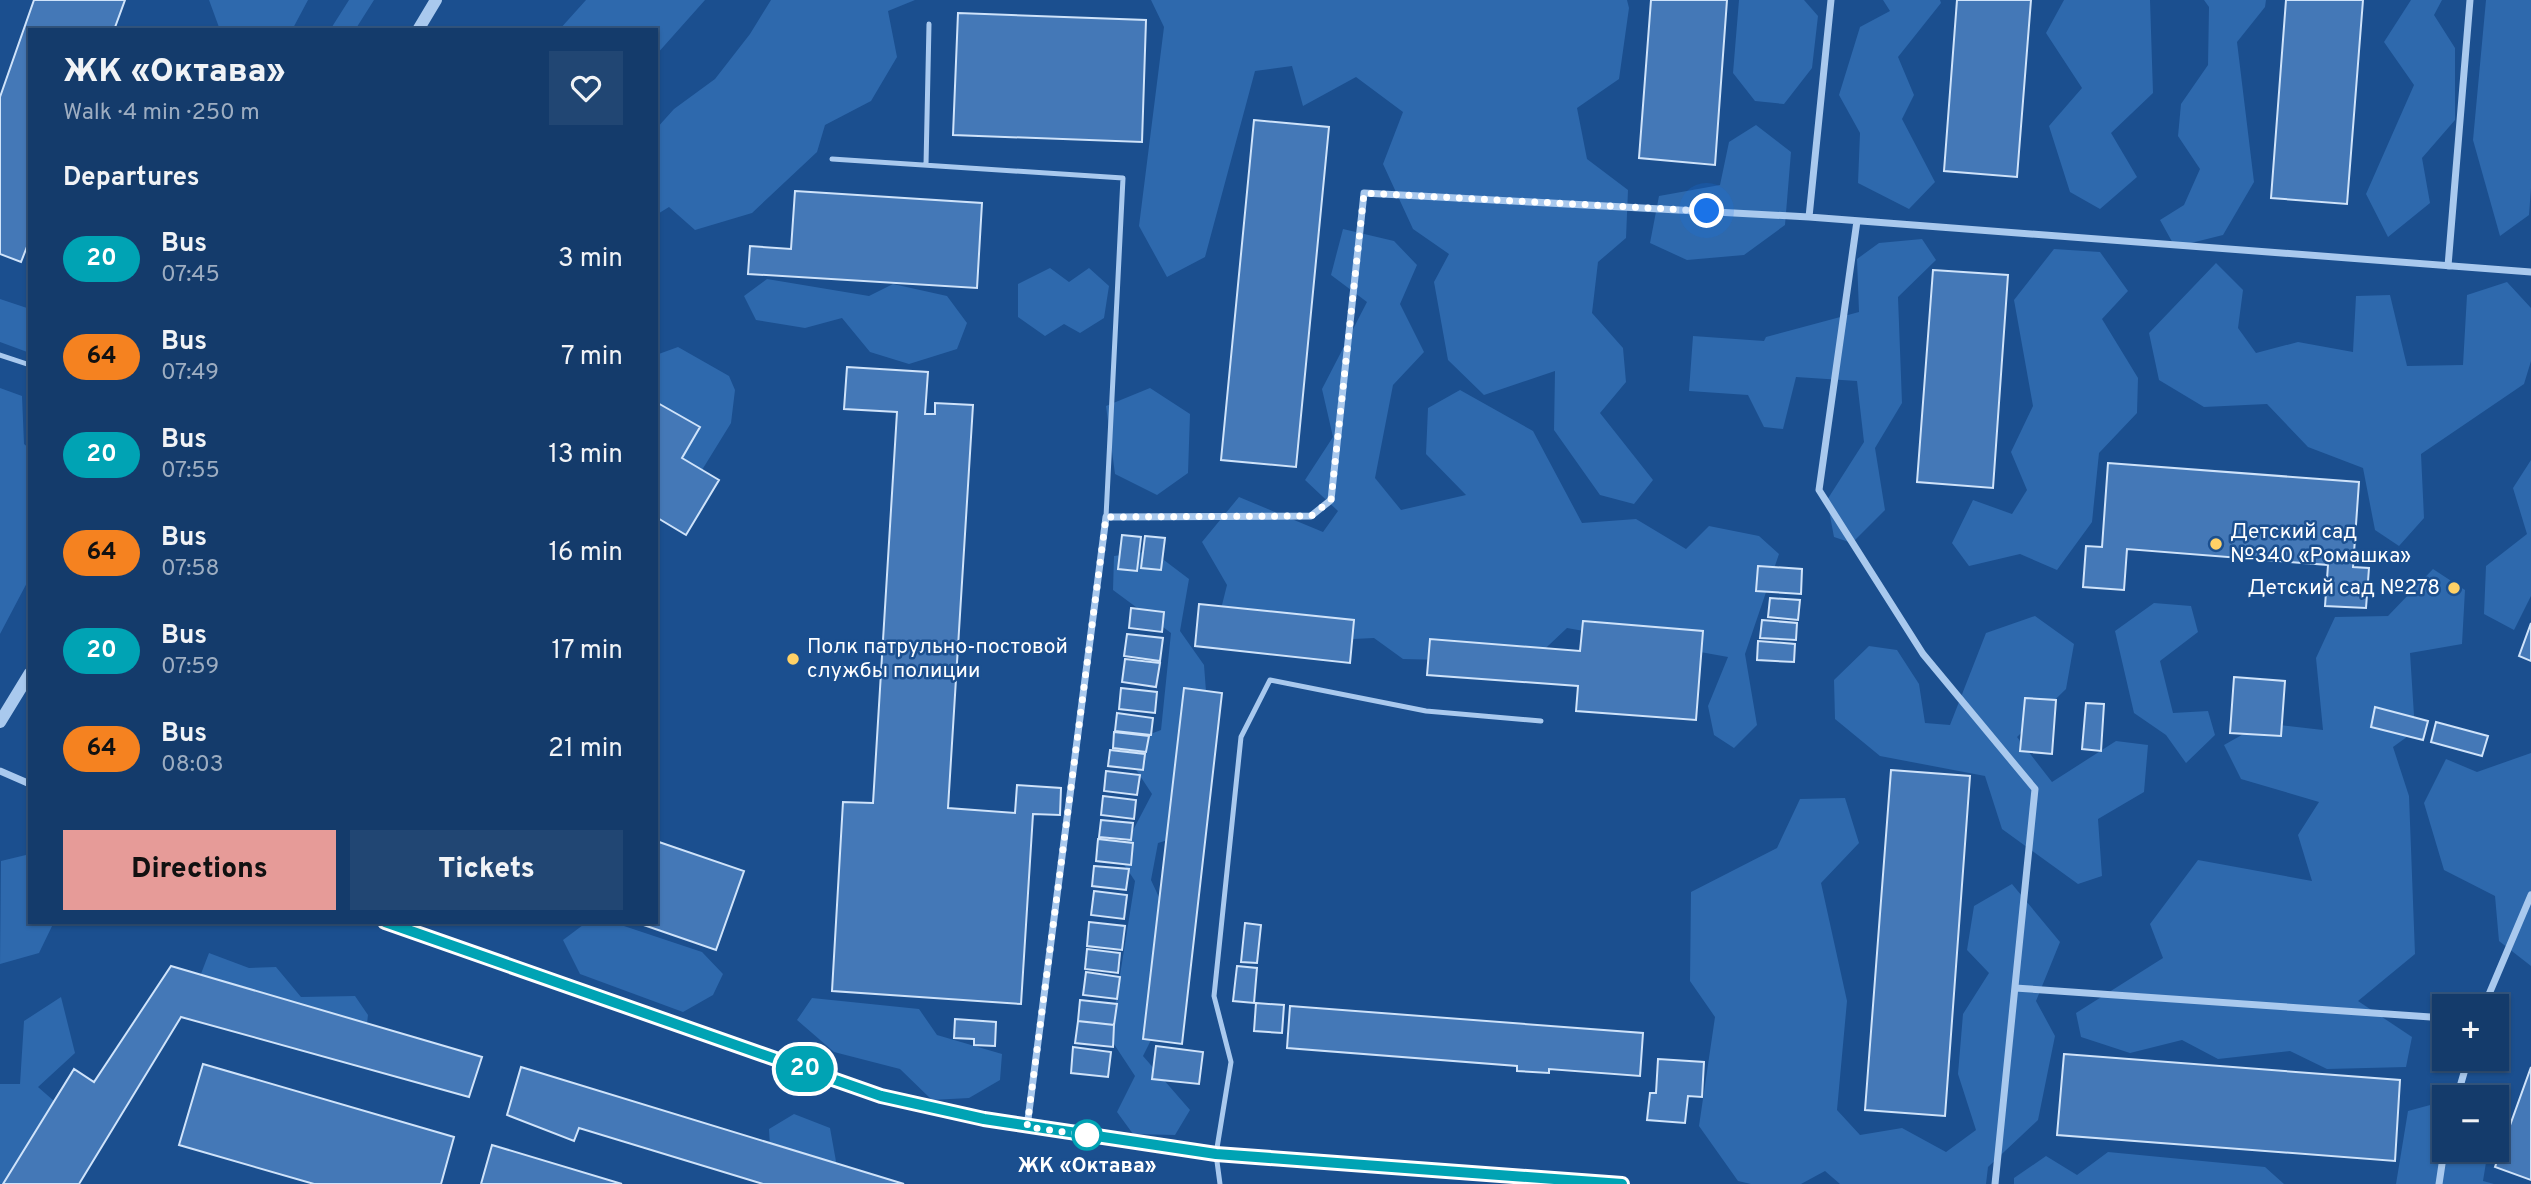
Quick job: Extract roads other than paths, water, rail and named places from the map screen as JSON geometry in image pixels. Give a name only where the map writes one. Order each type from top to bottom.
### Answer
[{"type":"street","points":[[419,28],[436,0]]},
{"type":"street","points":[[1809,217],[1831,0]]},
{"type":"street","points":[[2448,266],[2470,0]]},
{"type":"street","points":[[1027,1127],[1106,517],[1311,516],[1331,500],[1364,193],[1809,217],[2531,272]]},
{"type":"street","points":[[1857,221],[1819,490],[1923,654],[2035,789],[1996,1184]]},
{"type":"street","points":[[0,722],[28,676]]},
{"type":"street","points":[[0,771],[28,783]]},
{"type":"street","points":[[2489,994],[2531,895]]},
{"type":"street","points":[[390,924],[881,1096],[1027,1127],[1216,1154],[1621,1184]]},
{"type":"street","points":[[2015,988],[2432,1017]]},
{"type":"street","points":[[2439,1184],[2442,1162]]},
{"type":"lane","points":[[926,165],[929,24]]},
{"type":"lane","points":[[832,159],[1123,178],[1106,517]]},
{"type":"lane","points":[[0,355],[28,364]]},
{"type":"lane","points":[[1220,1184],[1216,1154],[1231,1062],[1214,996],[1241,737],[1270,680],[1426,711],[1542,721]]},
{"type":"place","name":"Детский сад №340 «Ромашка»","points":[[2216,544]]},
{"type":"place","name":"Детский сад №278","points":[[2454,588]]},
{"type":"place","name":"Полк патрульно-постовой службы полиции","points":[[793,659]]},
{"type":"place","name":"ЖК «Октава»","points":[[1087,1135]]}]
